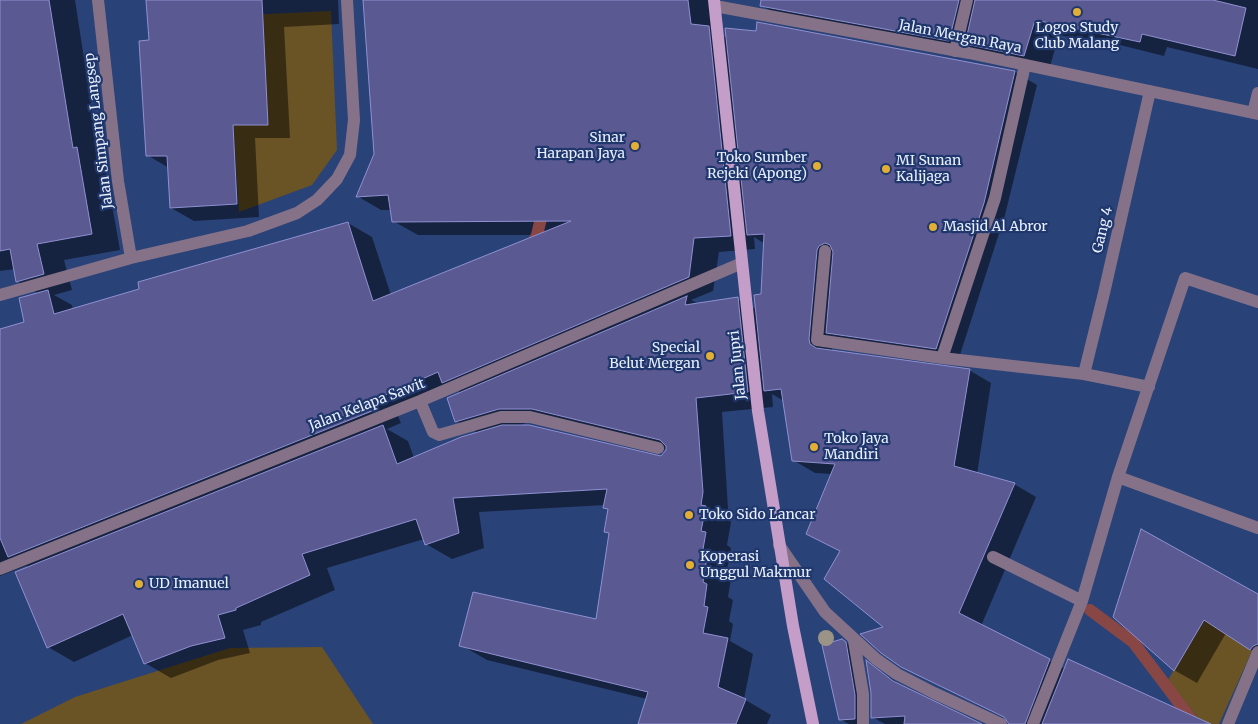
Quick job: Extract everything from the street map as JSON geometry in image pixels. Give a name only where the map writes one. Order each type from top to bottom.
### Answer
[{"type":"main road","name":"Jalan Jupri","points":[[714,3],[758,411],[778,542],[814,724]]},
{"type":"street","name":"Jalan Simpang Langsep","points":[[98,0],[118,181],[131,258]]},
{"type":"street","points":[[0,295],[131,258],[248,231],[297,213],[317,200],[337,179],[350,155],[354,120],[347,0]]},
{"type":"street","points":[[955,50],[967,0]]},
{"type":"street","name":"Jalan Mergan Raya","points":[[714,3],[955,50],[1255,113]]},
{"type":"street","points":[[942,358],[995,198],[1025,65]]},
{"type":"street","name":"Gang 4","points":[[1084,374],[1150,91]]},
{"type":"street","points":[[1255,113],[1258,93]]},
{"type":"street","points":[[825,251],[817,340],[942,358],[1084,374],[1149,387]]},
{"type":"street","name":"Jalan Kelapa Sawit","points":[[0,569],[420,401],[742,263]]},
{"type":"street","points":[[1033,724],[1082,602],[1118,476],[1185,278],[1258,302]]},
{"type":"street","points":[[420,401],[432,432],[439,435],[501,417],[530,417],[658,448]]},
{"type":"street","points":[[1118,476],[1258,528]]},
{"type":"street","points":[[778,542],[825,612],[854,641],[897,674],[1001,724]]},
{"type":"street","points":[[993,557],[1082,602]]},
{"type":"street","points":[[854,641],[863,694],[863,724]]},
{"type":"street","points":[[1228,724],[1258,652]]},
{"type":"shaded area","points":[[331,11],[337,150],[312,185],[239,212],[226,16]]},
{"type":"shaded area","points":[[1204,620],[1252,651],[1219,724],[1203,724],[1168,680]]},
{"type":"shaded area","points":[[322,647],[373,724],[21,724],[75,697],[230,648]]},
{"type":"building","points":[[0,0],[49,0],[73,148],[77,147],[92,234],[37,244],[44,274],[16,282],[10,249],[0,251]]},
{"type":"building","points":[[146,0],[262,0],[268,125],[233,125],[237,204],[170,208],[167,156],[146,156],[139,41],[149,40]]},
{"type":"building","points":[[363,0],[688,0],[691,24],[709,26],[731,236],[694,238],[689,277],[442,383],[438,372],[374,400],[377,409],[8,557],[0,538],[0,329],[24,322],[19,298],[48,290],[54,314],[139,289],[138,282],[348,222],[373,301],[571,221],[392,222],[388,195],[356,197],[374,154]]},
{"type":"building","points":[[761,0],[959,0],[949,41],[760,6]]},
{"type":"building","points":[[975,0],[1213,0],[1246,8],[1235,56],[1142,34],[1140,42],[1035,20],[1024,56],[965,44]]},
{"type":"building","points":[[757,22],[1015,71],[984,203],[936,349],[826,333],[833,252],[830,245],[825,243],[819,246],[817,250],[809,339],[810,344],[816,348],[970,369],[954,466],[1015,483],[959,613],[1050,659],[1025,724],[1009,724],[1004,717],[901,667],[881,653],[860,634],[883,627],[824,579],[840,551],[806,534],[835,464],[792,461],[781,389],[764,391],[754,295],[761,294],[764,234],[747,235],[725,28],[756,31]]},
{"type":"building","points":[[687,296],[685,305],[738,297],[748,392],[696,398],[703,492],[701,505],[706,506],[701,531],[706,532],[702,555],[707,557],[703,582],[707,584],[704,606],[708,607],[703,633],[728,638],[718,687],[746,699],[736,724],[638,724],[648,692],[459,646],[473,592],[596,619],[609,533],[604,532],[608,509],[603,508],[607,489],[453,498],[459,533],[425,545],[416,519],[302,554],[310,575],[236,608],[236,610],[218,615],[225,638],[191,646],[144,664],[123,614],[47,648],[15,572],[383,425],[397,464],[461,437],[502,425],[529,425],[661,456],[666,450],[666,446],[660,440],[532,409],[499,409],[455,422],[447,398]]},
{"type":"building","points":[[1141,529],[1258,594],[1258,644],[1250,650],[1204,620],[1174,671],[1113,617]]},
{"type":"building","points":[[842,639],[846,642],[855,695],[855,719],[839,720],[822,645]]},
{"type":"building","points":[[1068,659],[1211,724],[1042,724]]},
{"type":"building","points":[[866,660],[893,681],[982,724],[904,724],[905,716],[871,718],[871,693]]},
{"type":"waterway","points":[[530,249],[537,235],[544,206]]},
{"type":"waterway","points":[[1090,610],[1133,642],[1195,724]]},
{"type":"place","name":"Logos Study Club Malang","points":[[1077,12]]},
{"type":"place","name":"Sinar Harapan Jaya","points":[[635,146]]},
{"type":"place","name":"Toko Sumber Rejeki (Apong)","points":[[817,166]]},
{"type":"place","name":"MI Sunan Kalijaga","points":[[886,169]]},
{"type":"place","name":"Masjid Al Abror","points":[[933,227]]},
{"type":"place","name":"Special Belut Mergan","points":[[710,356]]},
{"type":"place","name":"Toko Jaya Mandiri","points":[[814,447]]},
{"type":"place","name":"Toko Sido Lancar","points":[[689,515]]},
{"type":"place","name":"Koperasi Unggul Makmur","points":[[690,565]]},
{"type":"place","name":"UD Imanuel","points":[[139,584]]}]
